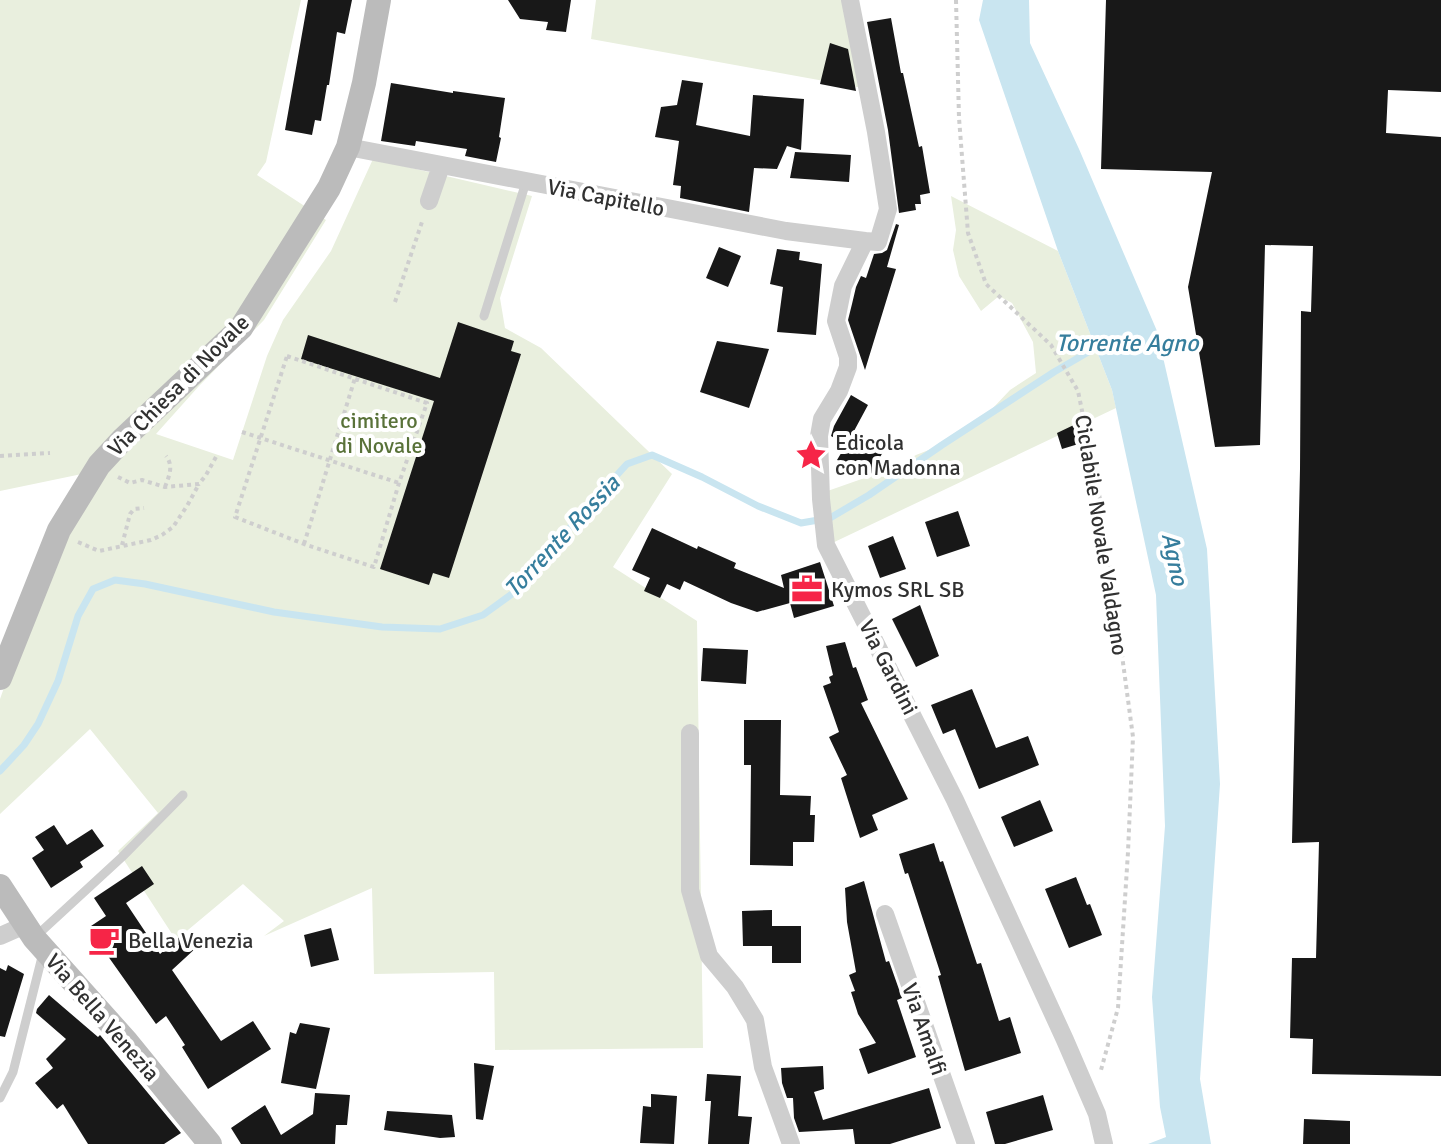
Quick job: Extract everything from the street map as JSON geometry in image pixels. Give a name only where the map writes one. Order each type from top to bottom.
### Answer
[{"type":"main road","name":"Via Chiesa di Novale","points":[[0,678],[70,536],[99,465],[241,328],[329,188],[348,147],[364,83],[379,0]]},
{"type":"main road","name":"Via Bella Venezia","points":[[0,886],[34,937],[127,1042],[210,1144]]},
{"type":"street","name":"Via Gardini","points":[[850,0],[888,209],[878,242],[865,241],[843,286],[836,321],[848,357],[848,367],[839,391],[822,419],[819,436],[826,545],[955,800],[1065,1040],[1092,1104],[1104,1144]]},
{"type":"street","name":"Via Capitello","points":[[348,147],[786,231],[865,241]]},
{"type":"street","points":[[429,201],[441,166]]},
{"type":"street","points":[[690,733],[690,890],[709,956],[735,987],[755,1020],[763,1067],[791,1144]]},
{"type":"street","name":"Via Amalfi","points":[[885,914],[966,1144]]},
{"type":"street","points":[[0,936],[34,937]]},
{"type":"lane","points":[[484,316],[526,182]]},
{"type":"lane","points":[[0,1098],[13,1072],[34,937],[122,857],[183,795]]},
{"type":"path","name":"Ciclabile Novale Valdagno","points":[[956,0],[959,118],[968,233],[986,284],[1051,345],[1078,391],[1103,514],[1133,737],[1118,1008],[1092,1104]]},
{"type":"path","points":[[395,302],[429,201]]},
{"type":"path","points":[[287,356],[355,378],[427,403],[374,567],[235,517],[287,356]]},
{"type":"path","points":[[304,544],[355,378]]},
{"type":"path","points":[[242,432],[399,483]]},
{"type":"path","points":[[0,456],[50,453]]},
{"type":"path","points":[[70,536],[99,551],[151,540],[173,527],[217,455]]},
{"type":"path","points":[[165,487],[171,469],[166,456]]},
{"type":"path","points":[[118,477],[130,483],[142,480],[165,487],[199,484]]},
{"type":"path","points":[[122,545],[130,514],[134,509],[144,508]]},
{"type":"green space","name":"cimitero di Novale","points":[[0,0],[301,0],[266,162],[257,175],[326,220],[264,320],[156,434],[233,460],[267,356],[283,320],[331,251],[373,159],[532,196],[500,298],[505,328],[541,348],[672,474],[613,567],[697,621],[703,1048],[495,1050],[494,972],[374,974],[372,888],[264,936],[284,921],[243,884],[176,940],[118,851],[158,813],[90,729],[0,814],[0,699],[63,522],[101,470],[0,491]]},
{"type":"green space","points":[[596,0],[847,0],[863,88],[591,39]]},
{"type":"green space","points":[[951,196],[1058,251],[1112,390],[1116,408],[826,546],[819,494],[893,468],[975,427],[1010,390],[1036,373],[1033,342],[1012,303],[999,296],[981,311],[959,276],[953,250],[956,230]]},
{"type":"water","name":"Torrente Agno","points":[[983,0],[1029,0],[1030,43],[1157,331],[1207,549],[1220,784],[1200,1079],[1211,1144],[1148,1144],[1166,1137],[1160,1107],[1152,997],[1165,826],[1156,595],[1112,390],[1058,251],[979,20]]},
{"type":"building","points":[[308,0],[352,0],[345,34],[337,32],[321,121],[315,120],[312,135],[285,130]]},
{"type":"building","points":[[508,0],[571,0],[566,32],[546,30],[548,22],[520,19]]},
{"type":"building","points":[[1106,0],[1441,0],[1441,92],[1388,90],[1386,133],[1441,137],[1441,1076],[1312,1074],[1313,1039],[1290,1038],[1292,958],[1316,958],[1319,842],[1292,843],[1301,311],[1311,312],[1313,246],[1265,245],[1260,445],[1215,447],[1188,287],[1212,172],[1101,169]]},
{"type":"building","points":[[891,18],[901,73],[919,147],[922,146],[930,193],[920,195],[921,204],[915,204],[916,210],[899,213],[888,130],[867,22]]},
{"type":"building","points":[[830,43],[848,49],[856,91],[820,84]]},
{"type":"building","points":[[682,80],[703,83],[696,125],[750,136],[753,95],[804,99],[801,150],[787,146],[777,169],[754,168],[749,212],[680,198],[681,186],[673,185],[679,141],[655,137],[661,107],[677,105]]},
{"type":"building","points":[[391,83],[505,98],[496,162],[465,156],[467,149],[416,141],[415,146],[381,141]]},
{"type":"building","points":[[795,152],[851,155],[849,182],[790,178]]},
{"type":"building","points":[[896,224],[899,225],[887,267],[896,269],[865,370],[848,320],[861,276],[866,278],[874,254],[887,250]]},
{"type":"building","points":[[719,247],[741,256],[728,287],[706,278]]},
{"type":"building","points":[[777,249],[800,252],[799,260],[822,264],[816,335],[777,332],[783,287],[770,284]]},
{"type":"building","points":[[458,322],[514,341],[511,351],[521,354],[449,578],[433,573],[429,585],[380,569],[434,401],[301,359],[308,335],[440,378]]},
{"type":"building","points":[[717,341],[769,349],[749,408],[700,392]]},
{"type":"building","points":[[851,395],[868,405],[854,431],[885,448],[869,478],[837,460],[846,445],[831,436]]},
{"type":"building","points":[[1078,423],[1085,442],[1062,449],[1057,433]]},
{"type":"building","points":[[958,511],[970,546],[937,557],[925,522]]},
{"type":"building","points":[[652,528],[736,563],[734,568],[784,588],[781,575],[820,562],[834,606],[794,618],[790,603],[757,612],[684,581],[680,590],[667,584],[660,598],[644,591],[650,578],[632,570]]},
{"type":"building","points":[[893,536],[906,569],[880,578],[868,546]]},
{"type":"building","points":[[920,605],[939,656],[916,667],[892,619]]},
{"type":"building","points":[[845,642],[868,700],[861,703],[908,799],[872,815],[878,830],[860,838],[841,778],[847,775],[829,737],[839,732],[823,686],[831,683],[829,677],[833,675],[826,646]]},
{"type":"building","points":[[703,648],[748,650],[746,684],[701,681]]},
{"type":"building","points":[[972,689],[996,748],[1028,736],[1039,765],[979,789],[955,729],[943,734],[931,705]]},
{"type":"building","points":[[744,720],[781,720],[780,795],[811,796],[810,815],[815,815],[814,842],[793,842],[793,866],[750,865],[751,765],[744,765]]},
{"type":"building","points":[[1040,800],[1053,831],[1014,847],[1001,817]]},
{"type":"building","points":[[54,825],[67,845],[92,829],[104,846],[80,862],[83,867],[51,888],[32,858],[44,850],[35,837]]},
{"type":"building","points":[[934,843],[940,862],[943,861],[977,964],[981,963],[999,1021],[1010,1017],[1021,1053],[965,1071],[938,976],[941,975],[899,854]]},
{"type":"building","points":[[142,866],[154,884],[126,903],[160,954],[184,933],[197,947],[172,970],[221,1041],[253,1021],[271,1049],[208,1089],[166,1016],[156,1024],[88,928],[106,916],[94,898]]},
{"type":"building","points":[[1076,877],[1102,935],[1069,948],[1045,889]]},
{"type":"building","points":[[864,881],[886,962],[889,961],[902,998],[897,1000],[916,1057],[868,1074],[859,1049],[876,1043],[858,1014],[851,992],[855,991],[849,975],[856,972],[847,922],[845,888]]},
{"type":"building","points":[[772,910],[772,926],[801,926],[801,963],[772,963],[772,946],[743,946],[742,911]]},
{"type":"building","points":[[331,928],[339,960],[311,967],[304,935]]},
{"type":"building","points":[[8,965],[24,974],[5,1037],[0,1036],[0,968],[6,971]]},
{"type":"building","points":[[49,995],[98,1037],[100,1035],[181,1133],[164,1144],[88,1144],[63,1104],[57,1109],[35,1083],[53,1068],[46,1059],[66,1039],[36,1013]]},
{"type":"building","points":[[300,1023],[330,1028],[316,1089],[281,1083],[290,1032],[296,1034]]},
{"type":"building","points":[[474,1063],[494,1066],[483,1120],[476,1119]]},
{"type":"building","points":[[823,1066],[824,1089],[814,1092],[823,1120],[929,1088],[941,1128],[890,1144],[855,1144],[853,1129],[799,1132],[794,1118],[793,1098],[787,1098],[781,1068]]},
{"type":"building","points":[[707,1074],[741,1076],[738,1116],[752,1117],[749,1144],[708,1144],[711,1101],[705,1101]]},
{"type":"building","points":[[315,1093],[350,1095],[347,1125],[336,1125],[335,1144],[241,1144],[231,1128],[265,1105],[281,1135],[313,1114]]},
{"type":"building","points":[[651,1094],[677,1096],[674,1144],[640,1143],[643,1106],[651,1107]]},
{"type":"building","points":[[1043,1095],[1053,1130],[995,1144],[986,1112]]},
{"type":"building","points":[[387,1111],[452,1115],[455,1137],[440,1138],[384,1130]]},
{"type":"building","points":[[1304,1119],[1350,1121],[1350,1144],[1303,1144]]},
{"type":"waterway","name":"Torrente Rossia","points":[[0,771],[38,724],[58,681],[78,616],[93,589],[115,580],[274,612],[382,627],[440,629],[483,615],[516,591],[627,464],[652,455],[801,523],[830,518],[1102,344]]},
{"type":"place","name":"Edicola con Madonna","points":[[811,455]]},
{"type":"place","name":"Kymos SRL SB","points":[[807,589]]},
{"type":"place","name":"Bella Venezia","points":[[104,940]]},
{"type":"water label","name":"Agno","points":[[1175,559]]}]
